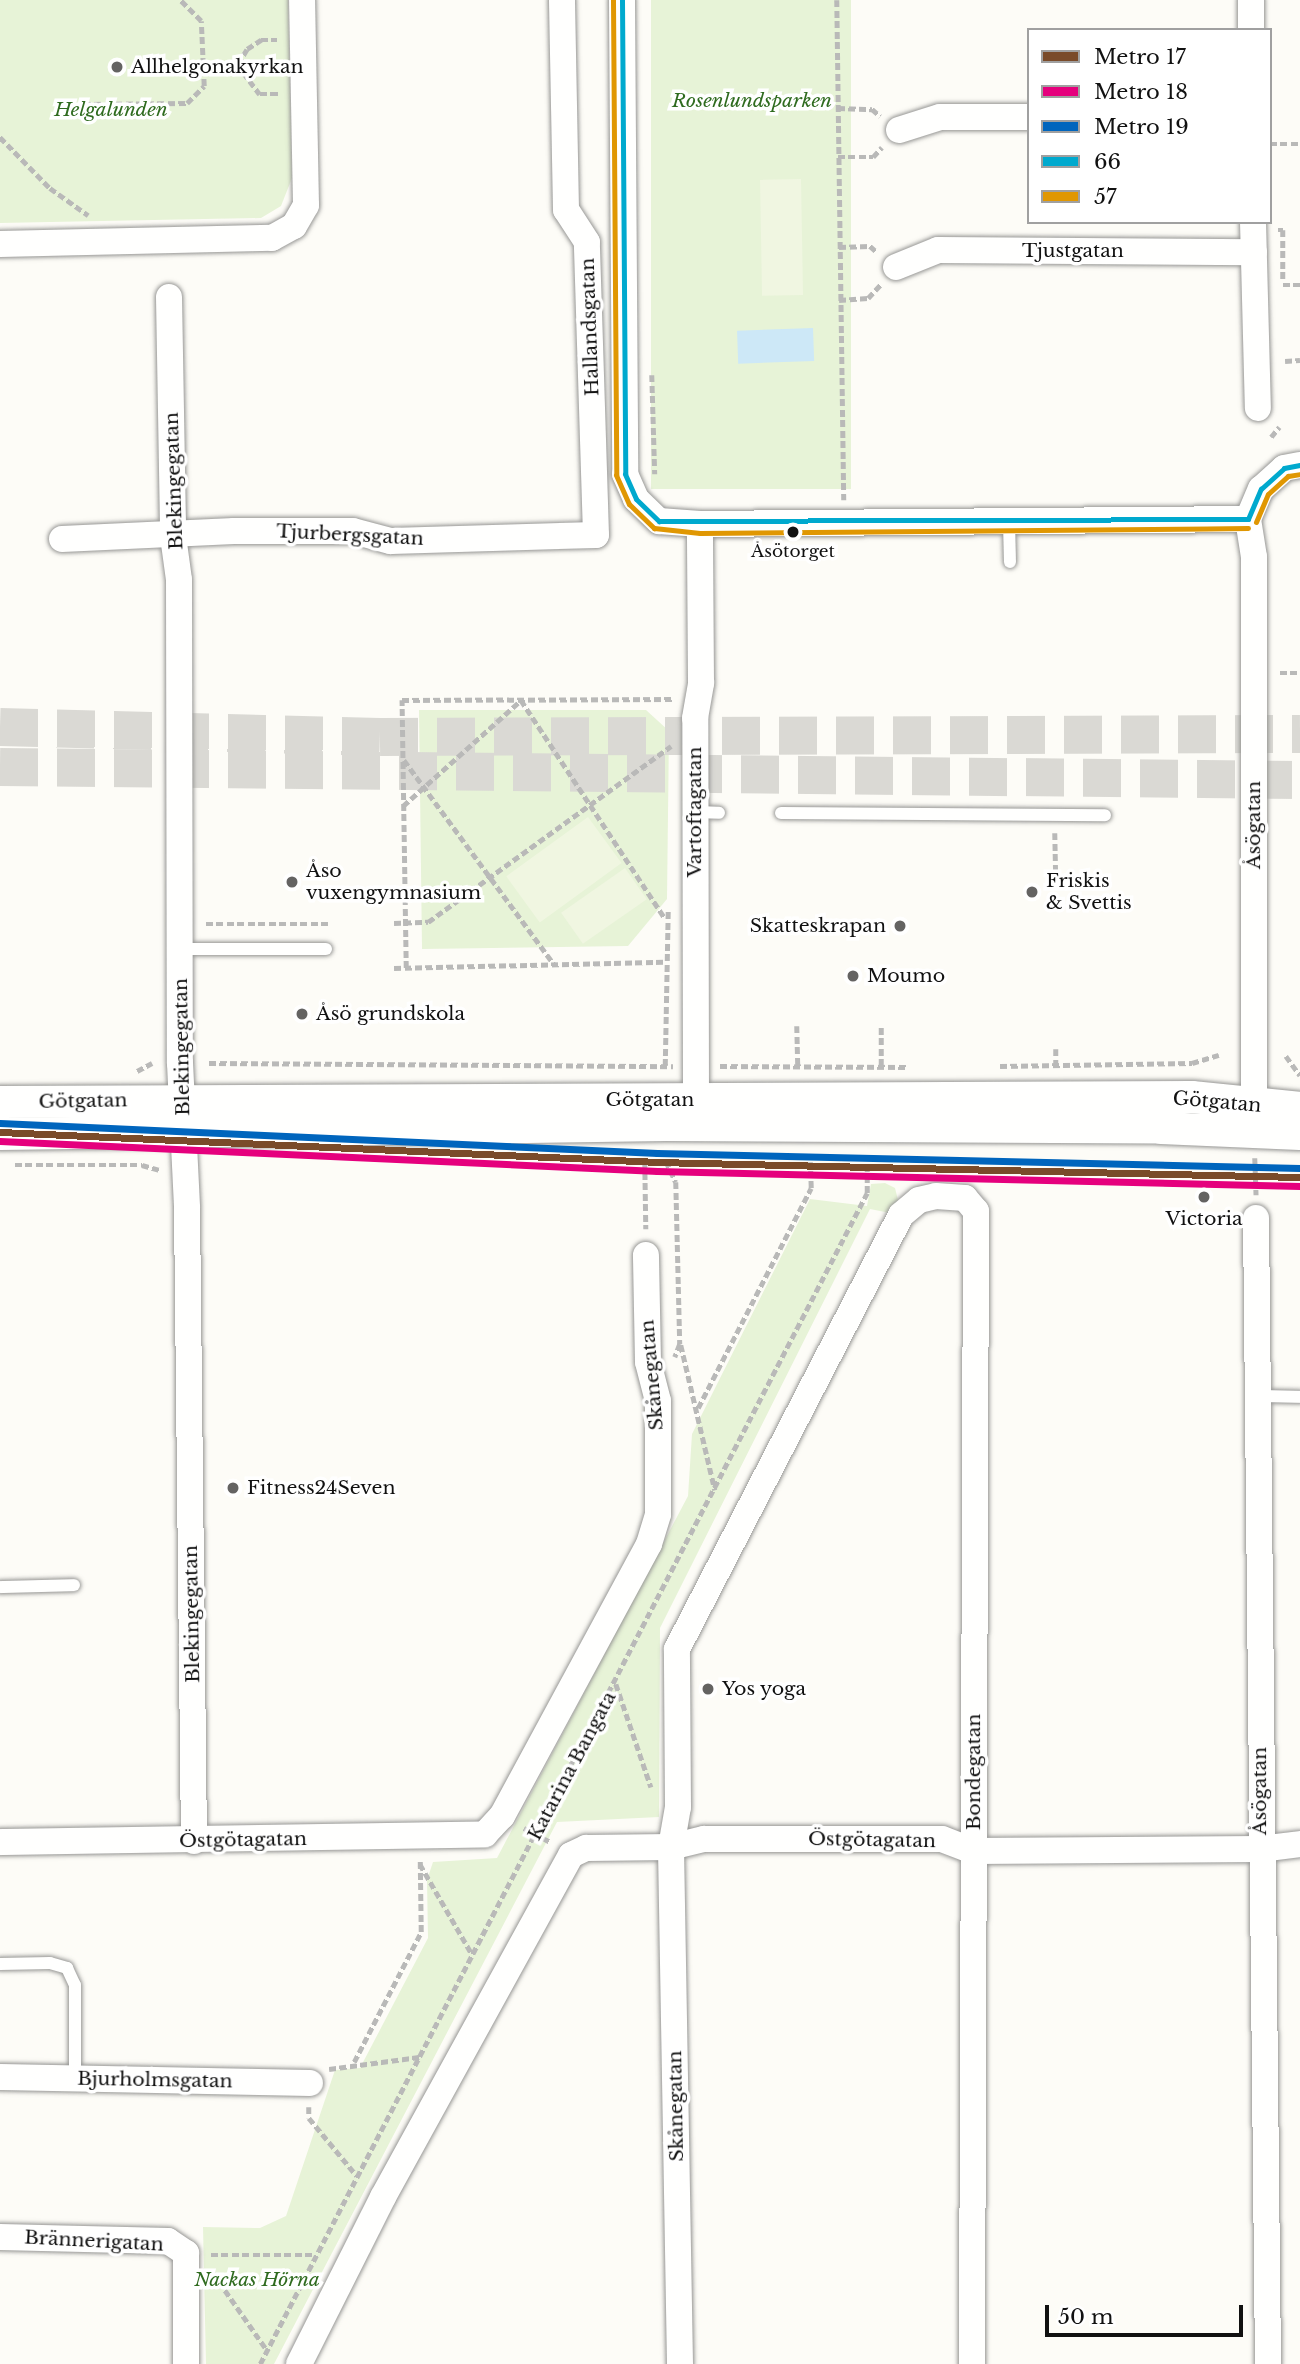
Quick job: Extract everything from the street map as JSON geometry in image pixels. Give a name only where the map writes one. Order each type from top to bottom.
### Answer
[{"type":"street","points":[[0,244],[272,238],[294,226],[306,205],[302,0]]},
{"type":"street","name":"Hallandsgatan","points":[[562,0],[566,210],[587,242],[596,535]]},
{"type":"street","name":"Hallandsgatan","points":[[622,0],[625,474],[646,510],[659,520],[700,524]]},
{"type":"street","points":[[1251,0],[1251,28]]},
{"type":"street","points":[[899,130],[940,117],[1027,117]]},
{"type":"street","points":[[1253,224],[1258,408]]},
{"type":"street","name":"Tjustgatan","points":[[896,267],[938,250],[1254,252]]},
{"type":"street","name":"Blekingegatan","points":[[169,297],[173,536],[179,579],[180,936],[194,1841]]},
{"type":"street","points":[[700,524],[1248,519],[1261,489],[1292,466]]},
{"type":"street","name":"Åsögatan","points":[[1248,519],[1254,557],[1254,1119]]},
{"type":"street","name":"Vartoftagatan","points":[[696,1100],[707,812],[695,718],[701,683],[700,524]]},
{"type":"street","name":"Tjurbergsgatan","points":[[62,539],[173,536],[217,531],[353,531],[391,541],[596,535]]},
{"type":"street","name":"Götgatan","points":[[0,1102],[1181,1097],[1300,1134]]},
{"type":"street","name":"Götgatan","points":[[0,1134],[1254,1119],[1300,1108]]},
{"type":"street","name":"Skånegatan","points":[[680,2364],[671,1847],[678,1807],[677,1649],[901,1215],[919,1200],[950,1196]]},
{"type":"street","name":"Bondegatan","points":[[950,1196],[965,1198],[975,1211],[972,2364]]},
{"type":"street","name":"Åsögatan","points":[[1256,1218],[1260,1849],[1268,2364]]},
{"type":"street","name":"Skånegatan","points":[[646,1255],[648,1362],[658,1401],[658,1514],[649,1544]]},
{"type":"street","name":"Katarina Bangata","points":[[493,1825],[649,1544]]},
{"type":"street","name":"Östgötagatan","points":[[0,1842],[421,1837],[493,1825]]},
{"type":"street","name":"Östgötagatan","points":[[571,1855],[586,1848],[671,1847],[704,1839],[930,1839],[973,1851],[1260,1849],[1300,1844]]},
{"type":"street","points":[[299,2364],[383,2197],[571,1855]]},
{"type":"street","name":"Bjurholmsgatan","points":[[0,2077],[310,2082]]},
{"type":"street","name":"Brännerigatan","points":[[0,2237],[168,2241],[193,2254]]},
{"type":"street","points":[[186,2364],[193,2254]]},
{"type":"lane","points":[[1009,522],[1010,562]]},
{"type":"lane","points":[[781,813],[1105,815]]},
{"type":"lane","points":[[180,936],[326,949]]},
{"type":"lane","points":[[1257,1396],[1300,1397]]},
{"type":"lane","points":[[0,1587],[74,1585]]},
{"type":"lane","points":[[0,1964],[50,1963],[67,1968],[75,1985],[75,2079]]},
{"type":"path","points":[[84,104],[187,103],[204,86],[201,21],[180,0]]},
{"type":"path","points":[[837,0],[845,523]]},
{"type":"path","points":[[237,64],[247,48],[261,40],[289,40]]},
{"type":"path","points":[[205,64],[237,64]]},
{"type":"path","points":[[237,64],[260,94],[289,94]]},
{"type":"path","points":[[0,137],[50,188],[126,241]]},
{"type":"path","points":[[1272,144],[1300,144]]},
{"type":"path","points":[[1283,285],[1300,285]]},
{"type":"path","points":[[1284,361],[1300,360]]},
{"type":"path","points":[[1258,408],[1292,466]]},
{"type":"path","points":[[406,968],[402,700],[675,699]]},
{"type":"path","points":[[403,806],[521,700]]},
{"type":"path","points":[[394,968],[664,962],[665,917],[521,700]]},
{"type":"path","points":[[394,923],[428,922],[674,743]]},
{"type":"path","points":[[403,758],[555,965]]},
{"type":"path","points":[[1054,815],[1056,879]]},
{"type":"path","points":[[180,936],[331,924]]},
{"type":"path","name":"Götgatan","points":[[209,1063],[665,1066],[664,962]]},
{"type":"path","points":[[797,1026],[798,1067]]},
{"type":"path","points":[[881,1026],[881,1066]]},
{"type":"path","points":[[1056,1049],[1056,1065]]},
{"type":"path","points":[[990,1066],[1192,1063],[1219,1055]]},
{"type":"path","points":[[1286,1056],[1300,1076]]},
{"type":"path","points":[[697,1066],[909,1067]]},
{"type":"path","points":[[645,1161],[646,1255]]},
{"type":"path","points":[[698,1408],[811,1188],[810,1162]]},
{"type":"path","name":"Katarina Bangata","points":[[260,2364],[472,1954],[616,1684],[867,1193],[867,1162]]},
{"type":"path","points":[[0,1165],[142,1165],[157,1167],[163,1177]]},
{"type":"path","name":"Skånegatan","points":[[680,1344],[698,1408],[715,1490]]},
{"type":"path","points":[[616,1684],[654,1797]]},
{"type":"path","points":[[493,1825],[535,1834],[571,1855]]},
{"type":"path","points":[[354,2062],[421,1932],[421,1837]]},
{"type":"path","points":[[420,1864],[472,1954]]},
{"type":"path","points":[[357,2176],[309,2118],[310,2082],[334,2065],[419,2057]]},
{"type":"path","points":[[193,2254],[316,2255]]},
{"type":"path","points":[[193,2254],[267,2350]]},
{"type":"green space","name":"Helgalunden","points":[[0,0],[288,0],[292,178],[281,206],[261,218],[0,223]]},
{"type":"green space","name":"Rosenlundsparken","points":[[651,0],[851,0],[851,489],[651,489]]},
{"type":"green space","points":[[801,179],[803,295],[762,296],[760,180]]},
{"type":"green space","points":[[419,710],[646,710],[669,731],[667,899],[628,946],[422,949]]},
{"type":"green space","points":[[588,817],[622,863],[540,922],[506,876]]},
{"type":"green space","points":[[625,868],[647,899],[583,944],[561,913]]},
{"type":"green space","name":"Nackas Hörna","points":[[885,1183],[895,1188],[898,1200],[890,1213],[870,1209],[660,1628],[659,1817],[557,1822],[274,2364],[206,2364],[203,2227],[260,2228],[286,2216],[335,2070],[360,2068],[428,1938],[427,1880],[433,1862],[497,1858],[688,1496],[692,1434],[810,1199],[867,1206],[871,1184]]},
{"type":"water","points":[[813,328],[814,361],[738,364],[737,331]]},
{"type":"tunnel","points":[[0,727],[380,737],[1300,734]]},
{"type":"tunnel","points":[[0,767],[1300,780]]},
{"type":"metro line","name":"19","points":[[0,1123],[657,1153],[1300,1168]]},
{"type":"metro line","name":"17","points":[[0,1132],[657,1162],[1300,1177]]},
{"type":"metro line","name":"18","points":[[0,1141],[657,1171],[1300,1186]]},
{"type":"transit line","name":"57","points":[[613,0],[616,475],[629,504],[654,528],[700,533],[1248,528]]},
{"type":"transit line","name":"66","points":[[622,0],[625,474],[636,499],[659,521],[1248,519]]},
{"type":"transit line","name":"66","points":[[1248,519],[1261,489],[1284,468],[1300,465]]},
{"type":"transit line","name":"57","points":[[1256,522],[1268,494],[1288,476],[1300,474]]},
{"type":"place","name":"Allhelgonakyrkan","points":[[117,67]]},
{"type":"place","name":"Åsötorget","points":[[793,532]]},
{"type":"place","name":"Åso vuxengymnasium","points":[[292,882]]},
{"type":"place","name":"Friskis & Svettis","points":[[1032,892]]},
{"type":"place","name":"Skatteskrapan","points":[[900,926]]},
{"type":"place","name":"Moumo","points":[[853,976]]},
{"type":"place","name":"Åsö grundskola","points":[[302,1014]]},
{"type":"place","name":"Victoria","points":[[1204,1197]]},
{"type":"place","name":"Fitness24Seven","points":[[233,1488]]},
{"type":"place","name":"Yos yoga","points":[[708,1689]]}]
